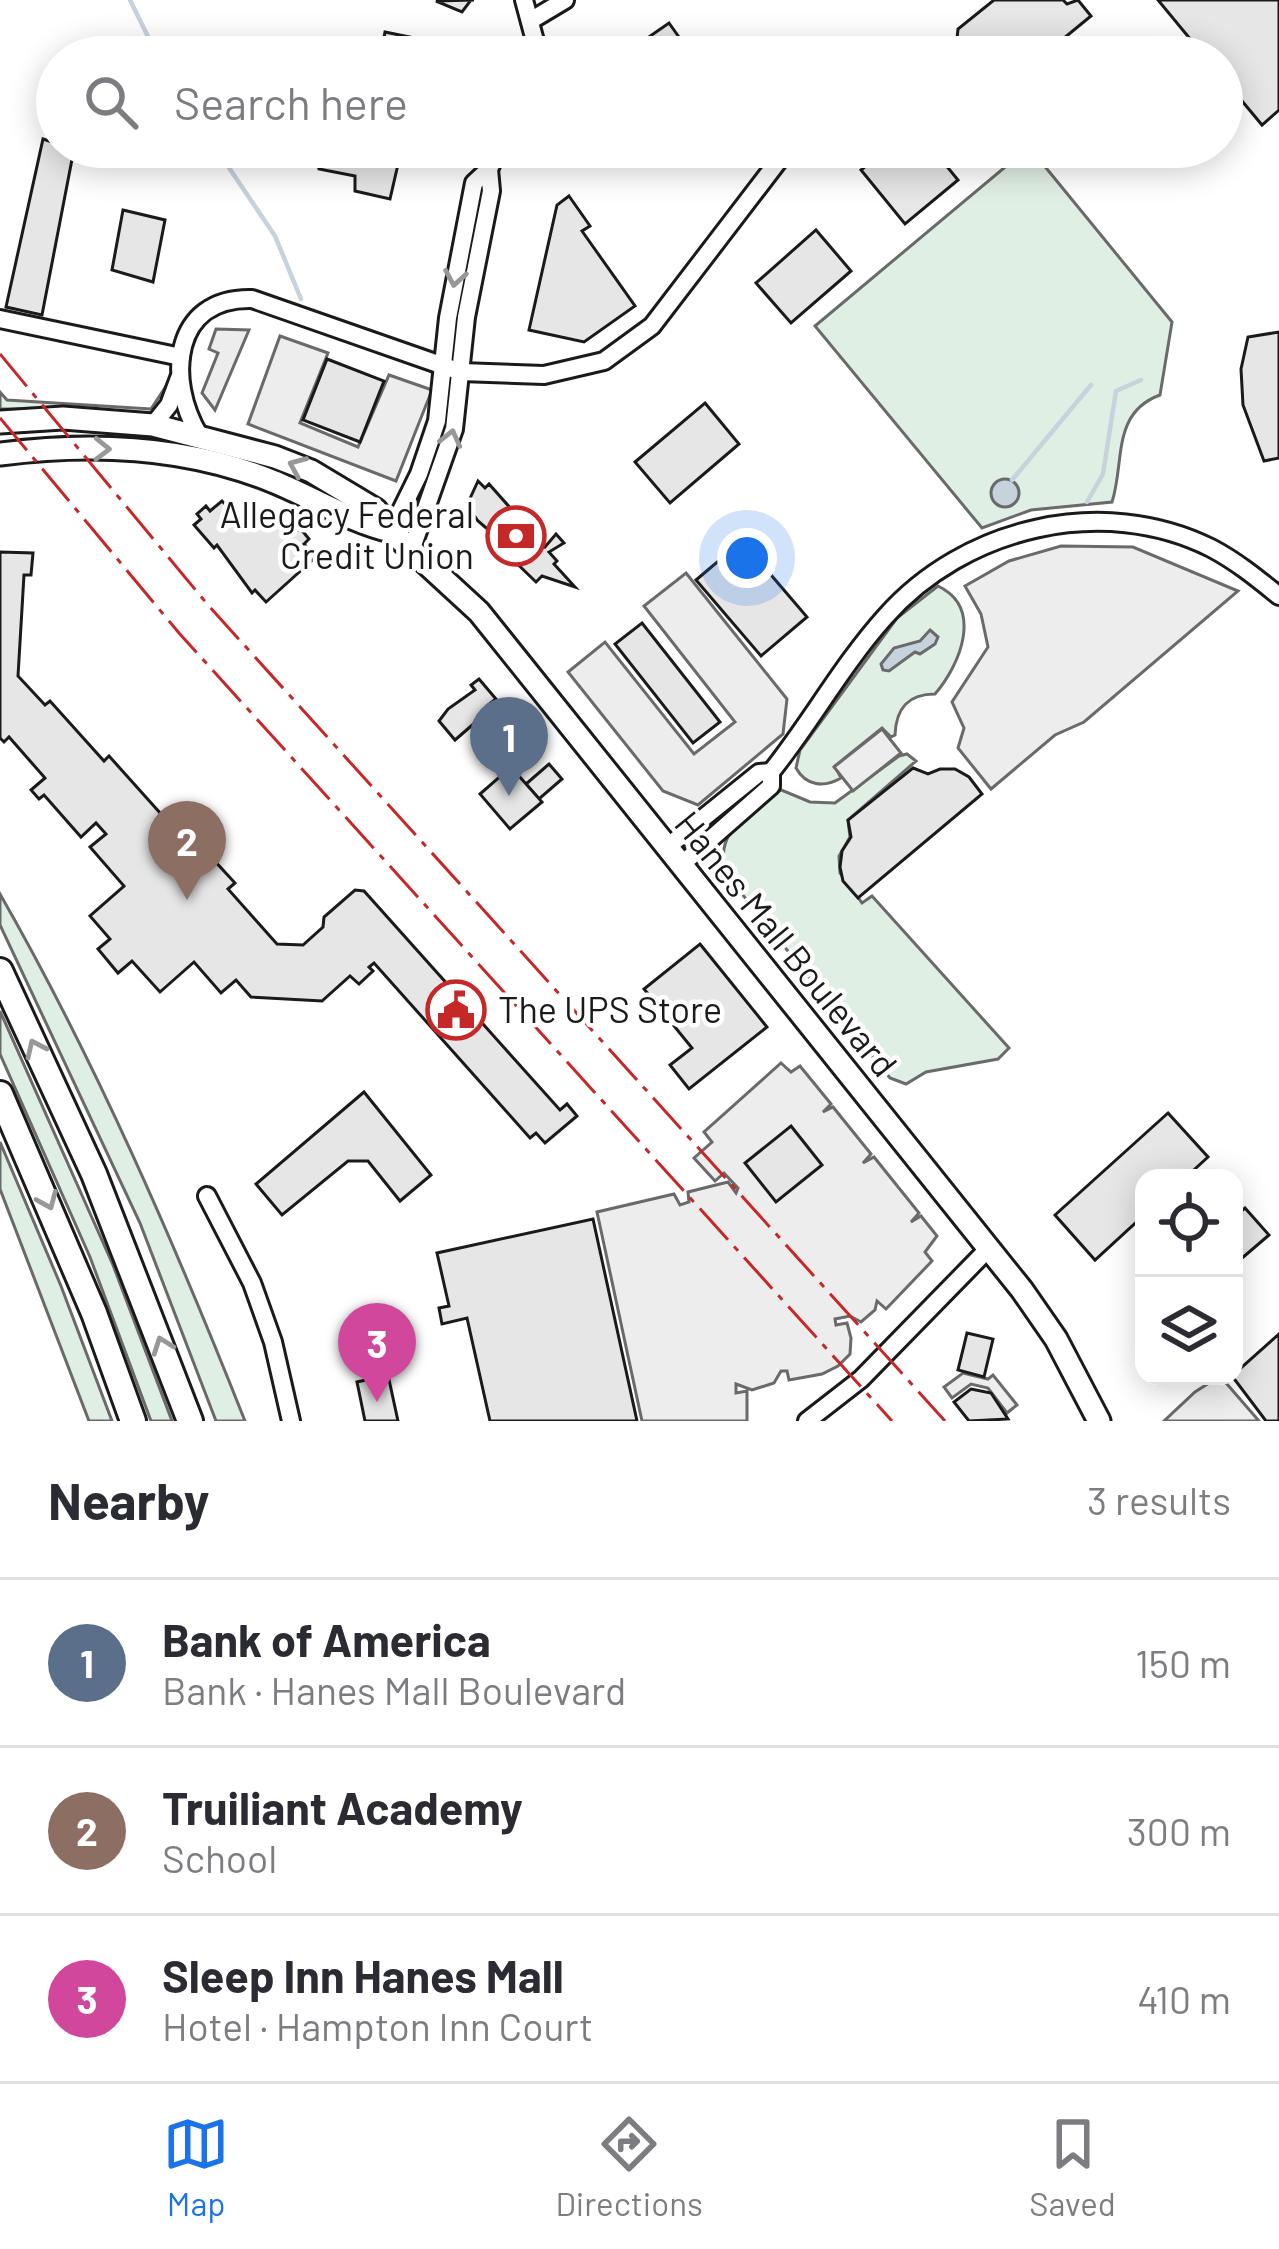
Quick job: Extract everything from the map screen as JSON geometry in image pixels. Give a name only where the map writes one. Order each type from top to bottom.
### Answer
[{"type":"highway","points":[[0,971],[102,1193],[190,1421]]},
{"type":"highway","points":[[0,1094],[94,1312],[133,1421]]},
{"type":"main road","name":"Hanes Mall Boulevard","points":[[0,422],[63,418],[153,425],[199,435],[310,471],[376,510],[391,532],[479,612],[988,1249],[1056,1340],[1099,1421]]},
{"type":"main road","name":"Hanes Mall Boulevard","points":[[0,454],[82,448],[179,454],[267,478],[365,525],[391,532]]},
{"type":"street","points":[[524,0],[532,36]]},
{"type":"street","points":[[530,21],[565,0]]},
{"type":"street","points":[[391,532],[428,452],[453,370],[491,190],[490,168]]},
{"type":"street","points":[[199,435],[186,412],[181,357],[188,328],[228,298],[252,299],[453,370],[544,375],[604,361],[652,326],[773,168]]},
{"type":"street","points":[[0,319],[181,357]]},
{"type":"street","points":[[412,548],[454,429],[453,370]]},
{"type":"street","points":[[153,425],[170,405],[180,378]]},
{"type":"street","points":[[673,857],[759,773],[771,772],[856,653],[910,592],[959,556],[1016,533],[1083,522],[1143,527],[1208,547],[1279,596]]},
{"type":"street","points":[[207,1196],[252,1283],[273,1342],[291,1421]]},
{"type":"street","points":[[808,1421],[861,1379],[988,1249]]},
{"type":"green space","points":[[1004,168],[1046,168],[1172,322],[1160,395],[1144,403],[1127,426],[1112,502],[1031,510],[982,528],[815,326]]},
{"type":"green space","points":[[168,383],[166,400],[148,416],[0,409],[0,392],[7,400],[151,409]]},
{"type":"green space","points":[[938,586],[952,596],[964,622],[959,653],[944,682],[935,694],[905,704],[895,735],[891,737],[882,728],[835,766],[841,778],[822,784],[805,779],[796,768],[800,750],[897,618]]},
{"type":"green space","points":[[907,754],[916,761],[848,820],[850,837],[839,856],[840,873],[862,903],[872,896],[1009,1048],[998,1059],[926,1072],[906,1084],[890,1078],[730,879],[724,850],[727,838],[744,817],[779,789],[810,802],[835,803]]},
{"type":"green space","points":[[0,894],[132,1153],[245,1421],[216,1421],[140,1223],[0,925]]},
{"type":"green space","points":[[0,1011],[113,1265],[172,1421],[151,1421],[90,1257],[0,1054]]},
{"type":"green space","points":[[0,1142],[112,1421],[89,1421],[0,1189]]},
{"type":"shaded area","points":[[216,329],[249,330],[215,410],[202,393],[218,353],[209,349]]},
{"type":"shaded area","points":[[280,336],[328,353],[300,423],[358,447],[389,375],[432,390],[396,481],[248,424]]},
{"type":"shaded area","points":[[1005,479],[1015,483],[1019,493],[1015,503],[1005,507],[995,503],[991,493],[995,483]]},
{"type":"shaded area","points":[[1061,546],[1133,547],[1238,591],[1084,722],[1055,735],[991,789],[958,748],[964,728],[952,702],[988,647],[981,614],[965,586],[1009,561]]},
{"type":"shaded area","points":[[686,573],[787,699],[783,734],[698,805],[663,791],[568,672],[605,642],[694,754],[735,722],[644,606]]},
{"type":"shaded area","points":[[930,630],[938,637],[935,644],[883,670],[881,664],[894,648],[920,641]]},
{"type":"shaded area","points":[[882,729],[901,753],[853,791],[834,767]]},
{"type":"shaded area","points":[[781,1063],[791,1072],[800,1066],[831,1104],[823,1112],[833,1107],[871,1154],[863,1163],[874,1157],[919,1213],[911,1222],[921,1216],[937,1236],[925,1252],[932,1261],[886,1309],[877,1301],[875,1310],[861,1322],[850,1316],[835,1319],[836,1325],[847,1323],[851,1338],[850,1354],[838,1366],[789,1380],[787,1371],[781,1371],[774,1383],[752,1390],[736,1384],[736,1393],[747,1391],[747,1421],[642,1421],[597,1212],[674,1194],[680,1205],[689,1202],[688,1192],[728,1182],[736,1193],[738,1188],[724,1173],[715,1181],[694,1158],[712,1142],[704,1132]]},
{"type":"shaded area","points":[[963,1373],[988,1379],[993,1375],[1017,1405],[1007,1413],[988,1388],[971,1384],[952,1398],[944,1387]]},
{"type":"shaded area","points":[[1206,1385],[1228,1385],[1259,1421],[1164,1421]]},
{"type":"building","points":[[471,0],[462,12],[436,1]]},
{"type":"building","points":[[994,0],[1063,0],[1067,4],[1078,0],[1091,16],[1067,36],[957,36],[958,29]]},
{"type":"building","points":[[1158,0],[1279,0],[1279,110],[1262,125],[1243,102],[1243,36],[1188,36]]},
{"type":"building","points":[[669,23],[678,36],[650,36]]},
{"type":"building","points":[[37,168],[70,168],[42,315],[6,307]]},
{"type":"building","points":[[397,168],[390,199],[355,191],[355,176],[319,169]]},
{"type":"building","points":[[948,168],[958,180],[905,224],[861,170]]},
{"type":"building","points":[[569,196],[590,226],[582,231],[635,306],[584,342],[529,330],[557,205]]},
{"type":"building","points":[[123,210],[165,220],[153,282],[112,270]]},
{"type":"building","points":[[816,230],[851,271],[791,323],[756,283]]},
{"type":"building","points":[[1279,332],[1279,458],[1264,461],[1243,405],[1241,369],[1248,337]]},
{"type":"building","points":[[327,359],[384,381],[360,442],[303,420]]},
{"type":"building","points":[[705,403],[739,444],[670,503],[635,462]]},
{"type":"building","name":"Allegacy Federal Credit Union","points":[[478,481],[485,488],[489,484],[545,547],[556,534],[564,543],[549,552],[575,587],[542,576],[536,582],[505,552],[467,505]]},
{"type":"building","points":[[222,501],[238,518],[248,509],[263,527],[274,519],[290,537],[300,528],[309,539],[304,544],[316,557],[266,602],[255,590],[252,593],[217,545],[214,548],[194,525],[206,506],[210,511]]},
{"type":"building","points":[[742,541],[807,617],[761,656],[696,580]]},
{"type":"building","points":[[0,552],[33,553],[31,575],[24,575],[18,676],[45,705],[50,701],[104,761],[109,756],[205,863],[211,857],[235,883],[228,889],[277,944],[303,945],[323,927],[324,917],[355,890],[364,891],[560,1110],[567,1104],[577,1116],[545,1143],[536,1133],[530,1138],[374,963],[369,967],[373,971],[359,984],[350,976],[322,1001],[251,997],[236,980],[221,993],[194,962],[160,992],[132,961],[118,973],[98,949],[110,939],[90,916],[124,886],[90,847],[106,834],[96,823],[81,837],[44,795],[39,799],[31,790],[45,778],[9,737],[4,742],[0,738]]},
{"type":"building","points":[[642,623],[720,722],[693,743],[615,644]]},
{"type":"building","points":[[479,679],[496,699],[455,740],[439,721],[475,690],[471,685]]},
{"type":"building","points":[[549,764],[562,779],[539,799],[526,784]]},
{"type":"building","points":[[511,767],[542,802],[510,829],[480,794]]},
{"type":"building","points":[[913,768],[928,774],[955,769],[969,777],[982,794],[858,898],[843,881],[840,867],[842,851],[851,837],[848,820]]},
{"type":"building","points":[[700,944],[767,1027],[689,1089],[670,1065],[692,1048],[644,989]]},
{"type":"building","points":[[364,1092],[431,1175],[400,1201],[368,1161],[348,1161],[282,1215],[256,1184]]},
{"type":"building","points":[[1168,1113],[1208,1157],[1195,1169],[1135,1169],[1135,1223],[1095,1260],[1055,1215]]},
{"type":"building","points":[[791,1126],[822,1165],[776,1202],[745,1163]]},
{"type":"building","points":[[1243,1210],[1269,1235],[1243,1257]]},
{"type":"building","points":[[593,1219],[637,1421],[490,1421],[467,1318],[442,1324],[439,1308],[449,1306],[437,1253]]},
{"type":"building","points":[[967,1333],[993,1339],[984,1377],[958,1370]]},
{"type":"building","points":[[1279,1334],[1279,1421],[1266,1421],[1239,1385],[1243,1385],[1243,1366]]},
{"type":"building","points":[[388,1375],[398,1421],[365,1421],[357,1382]]},
{"type":"building","points":[[971,1389],[991,1393],[1008,1419],[969,1421],[954,1402]]},
{"type":"waterway","points":[[130,0],[148,36]]},
{"type":"waterway","points":[[229,168],[275,236],[301,299]]},
{"type":"waterway","points":[[1087,502],[1103,474],[1116,391],[1141,380]]},
{"type":"waterway","points":[[1012,480],[1091,385]]},
{"type":"power","points":[[0,354],[208,605],[945,1421]]},
{"type":"power","points":[[0,418],[179,633],[892,1421]]},
{"type":"place","name":"Allegacy Federal Credit Union","points":[[516,536]]},
{"type":"place","name":"Bank of America","points":[[509,796]]},
{"type":"place","name":"Truiliant Academy","points":[[187,900]]},
{"type":"place","name":"The UPS Store","points":[[456,1010]]},
{"type":"place","name":"Sleep Inn Hanes Mall","points":[[377,1402]]}]
